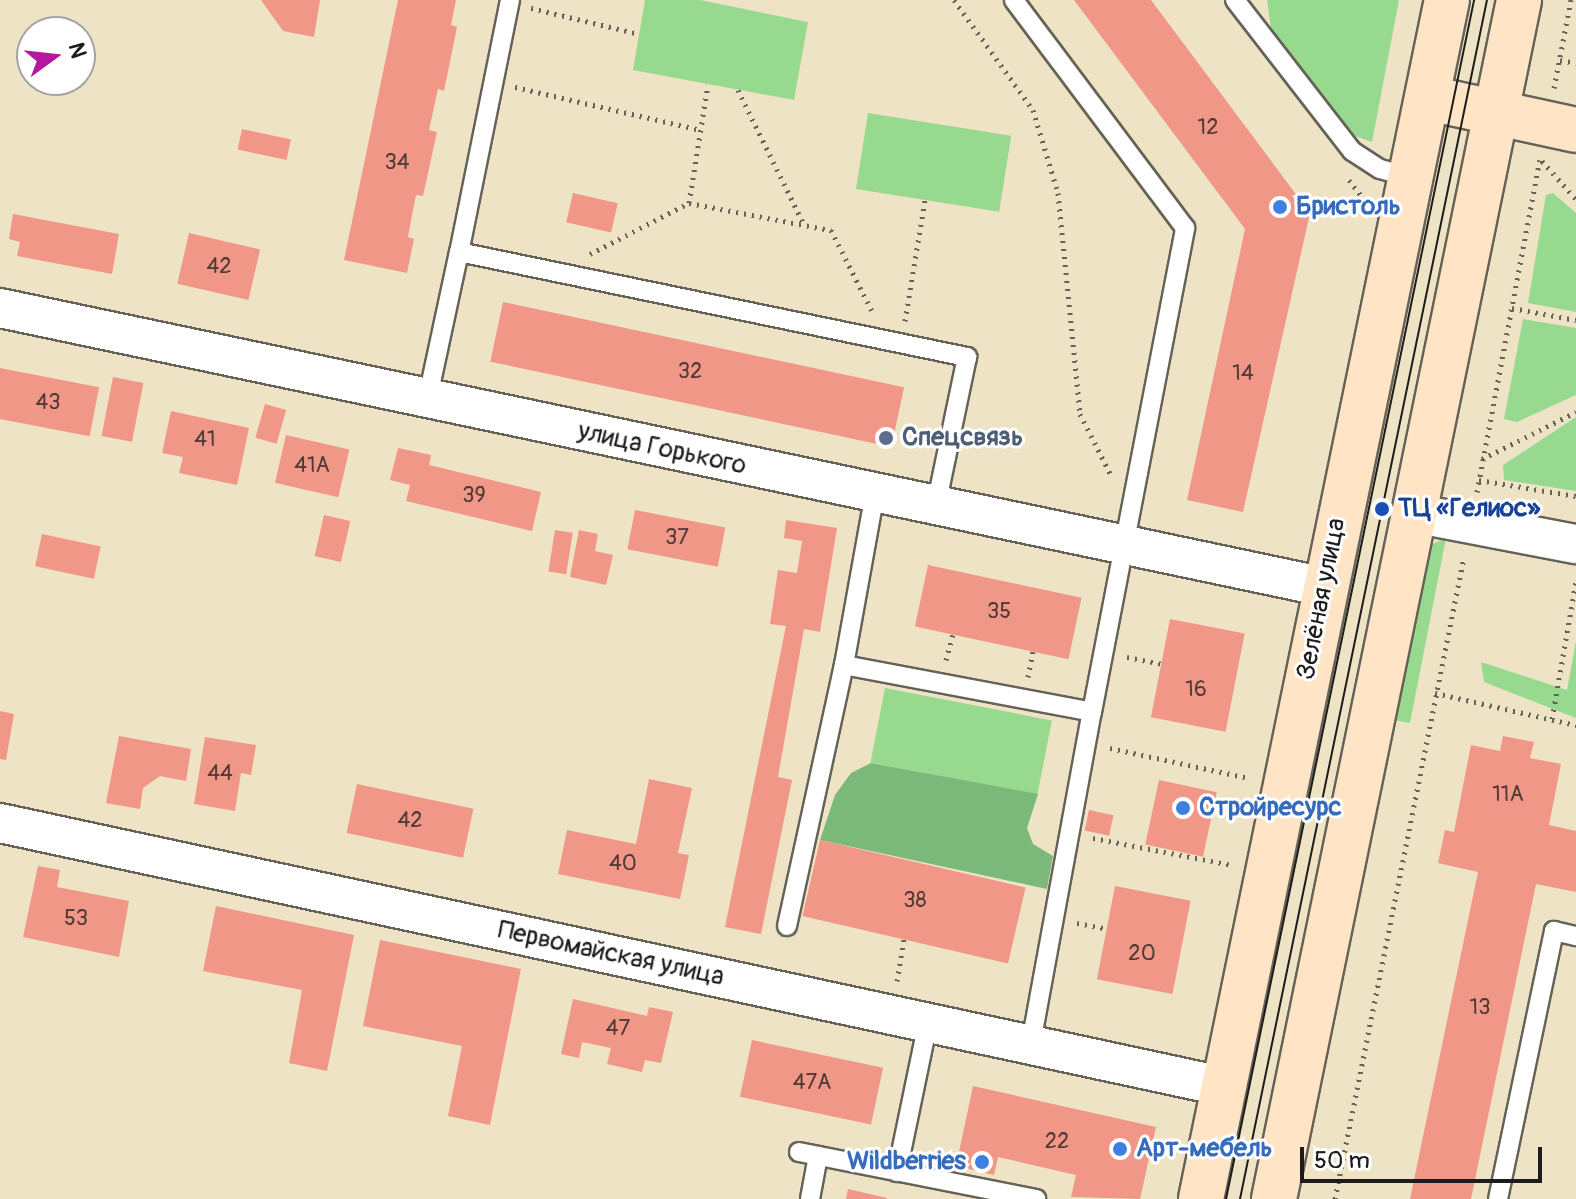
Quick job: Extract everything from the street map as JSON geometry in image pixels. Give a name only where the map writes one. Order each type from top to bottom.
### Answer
[{"type":"street","name":"Зелёная улица","points":[[1201,1199],[1447,0]]},
{"type":"street","points":[[1274,1199],[1418,514],[1519,0]]},
{"type":"street","points":[[1428,98],[1497,112],[1554,144]]},
{"type":"street","name":"улица Горького","points":[[0,308],[427,401],[936,506],[1127,529],[1325,587]]},
{"type":"street","points":[[1418,514],[1576,544]]},
{"type":"street","name":"Первомайская улица","points":[[0,823],[1222,1086]]},
{"type":"lane","points":[[1014,0],[1185,228],[1031,1043]]},
{"type":"lane","points":[[1235,0],[1352,151],[1380,169],[1410,177]]},
{"type":"lane","points":[[427,401],[510,1]]},
{"type":"lane","points":[[459,252],[967,357],[936,506]]},
{"type":"lane","points":[[787,926],[844,665],[875,493]]},
{"type":"lane","points":[[844,665],[1092,712]]},
{"type":"lane","points":[[1498,1199],[1554,931],[1576,936]]},
{"type":"lane","points":[[897,1172],[910,1018]]},
{"type":"lane","points":[[799,1152],[1036,1199]]},
{"type":"lane","points":[[810,1199],[818,1156]]},
{"type":"path","points":[[954,0],[1033,110],[1058,193],[1080,414],[1127,529]]},
{"type":"path","points":[[1335,1199],[1512,308],[1554,144],[1560,60],[1571,0]]},
{"type":"path","points":[[510,1],[639,34]]},
{"type":"path","points":[[1560,60],[1576,63]]},
{"type":"path","points":[[494,82],[701,130]]},
{"type":"path","points":[[689,203],[708,85]]},
{"type":"path","points":[[738,90],[804,225]]},
{"type":"path","points":[[1554,144],[1576,199]]},
{"type":"path","points":[[894,342],[925,200]]},
{"type":"path","points":[[553,272],[689,203],[831,230],[894,342]]},
{"type":"path","points":[[1512,308],[1576,320]]},
{"type":"path","points":[[1482,459],[1576,412]]},
{"type":"path","points":[[1479,480],[1576,496]]},
{"type":"path","points":[[1552,719],[1576,581]]},
{"type":"path","points":[[1103,652],[1162,664]]},
{"type":"path","points":[[1435,693],[1576,725]]},
{"type":"path","points":[[1086,743],[1259,781]]},
{"type":"path","points":[[1069,833],[1241,867]]},
{"type":"path","points":[[904,939],[910,1018]]},
{"type":"green space","points":[[645,0],[700,0],[808,22],[794,100],[633,70]]},
{"type":"green space","points":[[1267,0],[1399,0],[1372,142],[1355,136],[1272,36]]},
{"type":"green space","points":[[868,113],[1011,136],[999,212],[856,189]]},
{"type":"green space","points":[[1553,193],[1576,213],[1576,312],[1528,303],[1546,195]]},
{"type":"green space","points":[[1523,319],[1576,328],[1576,395],[1517,422],[1504,419]]},
{"type":"green space","points":[[1576,417],[1576,491],[1504,480],[1503,465]]},
{"type":"green space","points":[[1446,538],[1410,723],[1388,719],[1430,545]]},
{"type":"green space","points":[[1576,641],[1576,718],[1484,682],[1481,662],[1567,690]]},
{"type":"green space","points":[[885,688],[1052,720],[1037,795],[870,763]]},
{"type":"green space","points":[[871,763],[1038,794],[1027,828],[1033,844],[1053,856],[1047,889],[820,840],[835,795],[851,773]]},
{"type":"building","points":[[261,0],[320,0],[314,37],[283,31]]},
{"type":"building","points":[[398,0],[456,0],[451,25],[457,27],[444,91],[438,89],[429,130],[437,132],[423,196],[416,195],[408,237],[414,239],[407,273],[344,260]]},
{"type":"building","points":[[1074,0],[1151,0],[1310,213],[1243,512],[1187,500],[1245,229]]},
{"type":"building","points":[[242,129],[291,139],[287,160],[238,150]]},
{"type":"building","points":[[573,193],[618,203],[611,233],[566,222]]},
{"type":"building","points":[[13,214],[119,234],[112,274],[17,256],[20,242],[9,239]]},
{"type":"building","points":[[189,233],[260,249],[248,300],[177,284]]},
{"type":"building","points":[[503,302],[904,387],[891,447],[490,362]]},
{"type":"building","points":[[0,368],[99,387],[90,436],[0,419]]},
{"type":"building","points":[[113,377],[143,383],[132,442],[102,436]]},
{"type":"building","points":[[265,404],[286,410],[277,444],[255,438]]},
{"type":"building","points":[[171,411],[249,428],[237,485],[179,473],[183,457],[162,453]]},
{"type":"building","points":[[286,435],[349,450],[338,497],[275,483]]},
{"type":"building","points":[[398,448],[431,455],[429,465],[541,492],[532,531],[406,501],[410,485],[390,480]]},
{"type":"building","points":[[635,510],[725,528],[718,567],[627,549]]},
{"type":"building","points":[[324,515],[350,521],[341,562],[315,556]]},
{"type":"building","points":[[786,520],[837,528],[820,632],[804,629],[778,777],[792,780],[761,934],[725,927],[786,626],[770,624],[778,570],[797,573],[802,541],[784,538]]},
{"type":"building","points":[[555,530],[573,533],[566,574],[548,571]]},
{"type":"building","points":[[579,530],[598,534],[595,551],[613,555],[606,585],[570,577]]},
{"type":"building","points":[[42,534],[101,546],[94,579],[35,566]]},
{"type":"building","points":[[928,565],[1082,598],[1068,659],[915,627]]},
{"type":"building","points":[[1170,619],[1245,634],[1226,732],[1151,717]]},
{"type":"building","points":[[0,711],[14,714],[6,760],[0,759]]},
{"type":"building","points":[[119,736],[191,749],[186,781],[160,776],[143,788],[140,809],[106,803]]},
{"type":"building","points":[[1503,736],[1534,742],[1530,758],[1561,764],[1549,825],[1576,831],[1576,892],[1536,884],[1471,1199],[1410,1199],[1478,872],[1438,863],[1445,830],[1454,832],[1471,745],[1500,751]]},
{"type":"building","points":[[205,737],[256,745],[251,775],[241,773],[235,811],[194,804]]},
{"type":"building","points":[[649,779],[692,788],[678,853],[689,855],[680,899],[558,874],[567,830],[636,844]]},
{"type":"building","name":"Стройресурс","points":[[1159,780],[1217,792],[1203,857],[1145,845]]},
{"type":"building","points":[[357,784],[473,809],[463,858],[347,833]]},
{"type":"building","points":[[1089,810],[1113,815],[1109,836],[1085,831]]},
{"type":"building","points":[[820,840],[1026,887],[1008,963],[802,916]]},
{"type":"building","points":[[38,866],[60,870],[57,887],[129,901],[119,957],[23,937]]},
{"type":"building","points":[[1115,886],[1191,901],[1172,994],[1097,979]]},
{"type":"building","points":[[216,906],[354,935],[327,1071],[289,1063],[302,990],[203,971]]},
{"type":"building","points":[[380,940],[521,969],[490,1125],[448,1116],[462,1046],[363,1026]]},
{"type":"building","points":[[573,999],[647,1016],[649,1007],[673,1012],[661,1063],[645,1060],[642,1072],[607,1064],[611,1048],[582,1042],[579,1058],[561,1054]]},
{"type":"building","points":[[752,1040],[883,1068],[871,1125],[740,1097]]},
{"type":"building","points":[[973,1086],[1156,1127],[1140,1199],[1071,1197],[1076,1175],[998,1157],[994,1175],[956,1166]]},
{"type":"building","points":[[848,1189],[887,1198],[887,1199],[846,1199]]},
{"type":"tram line","points":[[1226,1199],[1474,0]]},
{"type":"tram line","points":[[1240,1199],[1487,0]]},
{"type":"place","name":"Бристоль","points":[[1280,207]]},
{"type":"place","name":"Спецсвязь","points":[[886,438]]},
{"type":"place","name":"ТЦ «Гелиос»","points":[[1382,509]]},
{"type":"place","name":"Стройресурс","points":[[1183,808]]},
{"type":"place","name":"Арт-мебель","points":[[1120,1149]]},
{"type":"place","name":"Wildberries","points":[[982,1162]]}]
